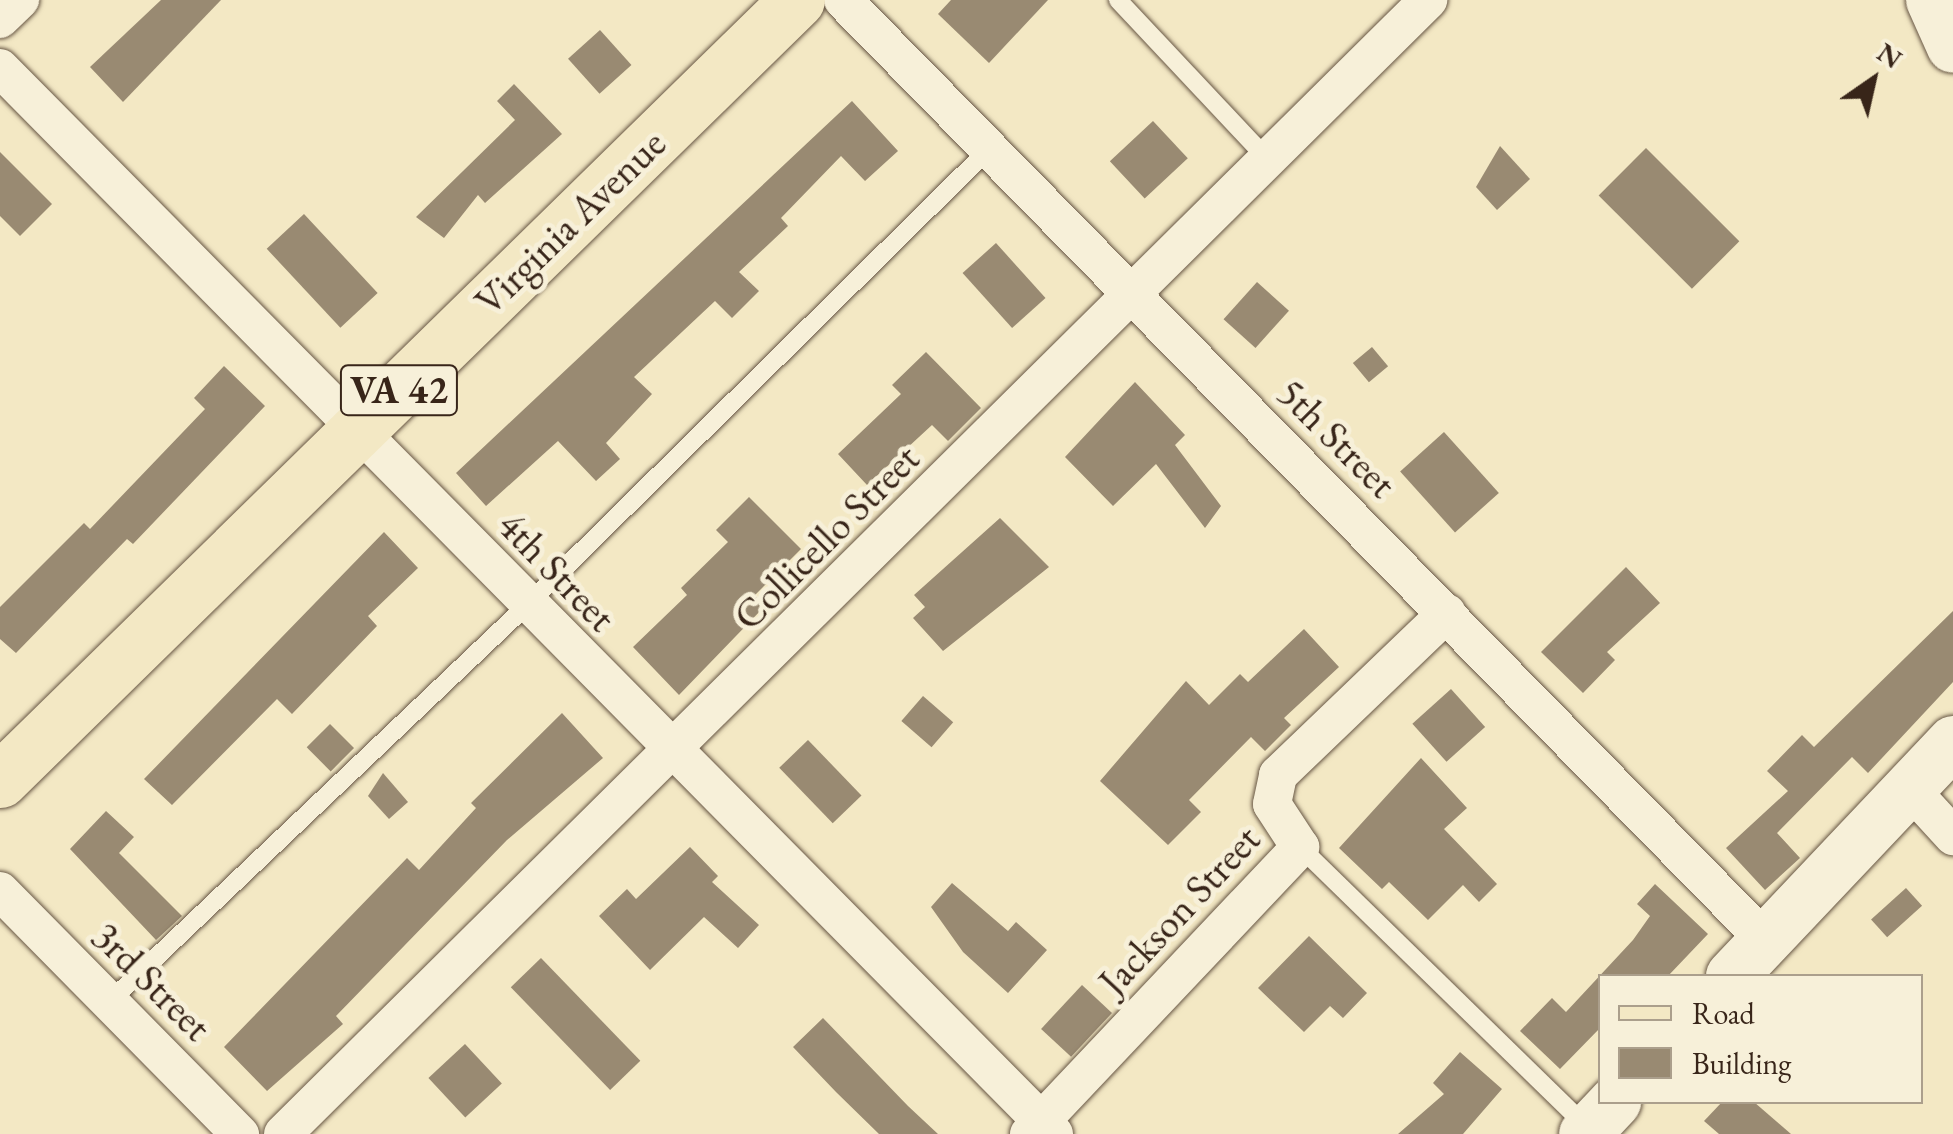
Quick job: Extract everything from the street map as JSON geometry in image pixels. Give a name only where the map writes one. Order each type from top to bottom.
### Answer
[{"type":"main road","name":"Virginia Avenue","points":[[0,780],[797,0]]},
{"type":"street","points":[[0,19],[20,0]]},
{"type":"street","name":"5th Street","points":[[843,0],[1448,613],[1749,959]]},
{"type":"street","name":"Collicello Street","points":[[283,1134],[1134,298],[1428,0]]},
{"type":"street","points":[[1932,0],[1953,47]]},
{"type":"street","name":"4th Street","points":[[0,68],[1041,1130]]},
{"type":"street","name":"Jackson Street","points":[[1041,1130],[1300,847],[1272,804],[1278,775],[1448,613]]},
{"type":"street","points":[[1749,959],[1953,742]]},
{"type":"street","points":[[1910,788],[1953,836]]},
{"type":"street","name":"3rd Street","points":[[0,891],[240,1134]]},
{"type":"lane","points":[[1118,0],[1271,162]]},
{"type":"lane","points":[[109,1002],[527,605],[988,150]]},
{"type":"lane","points":[[1300,847],[1596,1122]]},
{"type":"building","points":[[161,0],[221,0],[123,102],[90,67]]},
{"type":"building","points":[[951,0],[1048,0],[989,63],[938,14]]},
{"type":"building","points":[[600,30],[631,65],[599,94],[568,59]]},
{"type":"building","points":[[514,84],[562,134],[485,203],[478,195],[444,238],[416,217],[515,120],[497,101]]},
{"type":"building","points":[[852,101],[898,151],[865,181],[841,156],[781,218],[788,226],[739,272],[759,291],[732,318],[715,301],[634,377],[652,394],[606,443],[620,459],[596,481],[558,441],[486,506],[456,473]]},
{"type":"building","points":[[1153,121],[1188,158],[1145,199],[1110,161]]},
{"type":"building","points":[[1500,146],[1530,179],[1497,210],[1476,187]]},
{"type":"building","points":[[1646,148],[1739,241],[1692,289],[1599,195]]},
{"type":"building","points":[[0,152],[52,204],[20,236],[0,216]]},
{"type":"building","points":[[304,214],[378,293],[340,328],[267,249]]},
{"type":"building","points":[[996,243],[1046,298],[1012,328],[963,273]]},
{"type":"building","points":[[1257,282],[1289,311],[1255,348],[1224,319]]},
{"type":"building","points":[[1372,347],[1388,366],[1369,382],[1353,363]]},
{"type":"building","points":[[926,352],[981,408],[948,441],[932,425],[867,485],[838,454],[901,394],[892,385]]},
{"type":"building","points":[[224,366],[265,406],[133,544],[127,539],[16,653],[0,639],[0,607],[84,523],[90,529],[205,409],[194,398]]},
{"type":"building","points":[[1135,382],[1185,435],[1175,445],[1221,506],[1205,528],[1156,464],[1113,506],[1065,457]]},
{"type":"building","points":[[1444,432],[1499,493],[1455,532],[1400,471]]},
{"type":"building","points":[[749,497],[801,549],[755,595],[765,606],[679,695],[633,647],[687,595],[681,588],[728,542],[716,530]]},
{"type":"building","points":[[1000,518],[1049,567],[943,651],[913,618],[925,607],[914,595]]},
{"type":"building","points":[[384,532],[418,568],[368,616],[377,626],[292,714],[277,699],[172,805],[144,779]]},
{"type":"building","points":[[1626,567],[1660,603],[1607,652],[1615,660],[1583,693],[1541,652]]},
{"type":"building","points":[[1953,611],[1953,682],[1868,773],[1852,757],[1777,833],[1800,858],[1765,890],[1726,848],[1788,791],[1767,771],[1802,735],[1814,747]]},
{"type":"building","points":[[1304,629],[1339,667],[1284,718],[1291,725],[1265,751],[1251,737],[1189,800],[1201,812],[1168,845],[1100,781],[1186,681],[1209,705],[1240,674],[1248,682]]},
{"type":"building","points":[[1451,689],[1485,727],[1446,762],[1412,724]]},
{"type":"building","points":[[923,696],[953,722],[932,747],[901,721]]},
{"type":"building","points":[[562,713],[603,758],[507,840],[336,1016],[343,1024],[267,1091],[224,1047],[407,858],[419,870],[476,808],[471,803]]},
{"type":"building","points":[[330,724],[354,748],[331,771],[307,747]]},
{"type":"building","points":[[808,740],[861,795],[833,823],[779,768]]},
{"type":"building","points":[[1421,758],[1467,808],[1444,829],[1497,884],[1479,902],[1463,885],[1428,920],[1389,882],[1382,889],[1339,848]]},
{"type":"building","points":[[383,773],[408,802],[389,819],[368,796]]},
{"type":"building","points":[[106,811],[134,837],[119,853],[182,916],[156,940],[70,849]]},
{"type":"building","points":[[690,847],[718,876],[712,882],[759,925],[738,948],[704,917],[650,970],[599,916],[627,889],[636,899]]},
{"type":"building","points":[[952,883],[1008,931],[1016,922],[1047,950],[1008,993],[963,952],[931,907]]},
{"type":"building","points":[[1655,884],[1708,934],[1670,974],[1601,974],[1650,916],[1637,904]]},
{"type":"building","points":[[1906,888],[1922,906],[1887,937],[1871,919]]},
{"type":"building","points":[[1309,936],[1367,993],[1343,1018],[1330,1006],[1304,1032],[1258,988]]},
{"type":"building","points":[[541,958],[640,1061],[610,1090],[511,987]]},
{"type":"building","points":[[1598,978],[1598,1030],[1560,1069],[1520,1031],[1552,998],[1566,1012]]},
{"type":"building","points":[[1082,985],[1112,1013],[1071,1057],[1041,1029]]},
{"type":"building","points":[[823,1018],[938,1134],[879,1134],[836,1092],[793,1047]]},
{"type":"building","points":[[465,1044],[502,1083],[465,1118],[428,1078]]},
{"type":"building","points":[[1460,1052],[1502,1089],[1463,1134],[1398,1134],[1444,1094],[1433,1083]]},
{"type":"building","points":[[1720,1104],[1756,1104],[1791,1134],[1719,1134],[1704,1121]]}]
